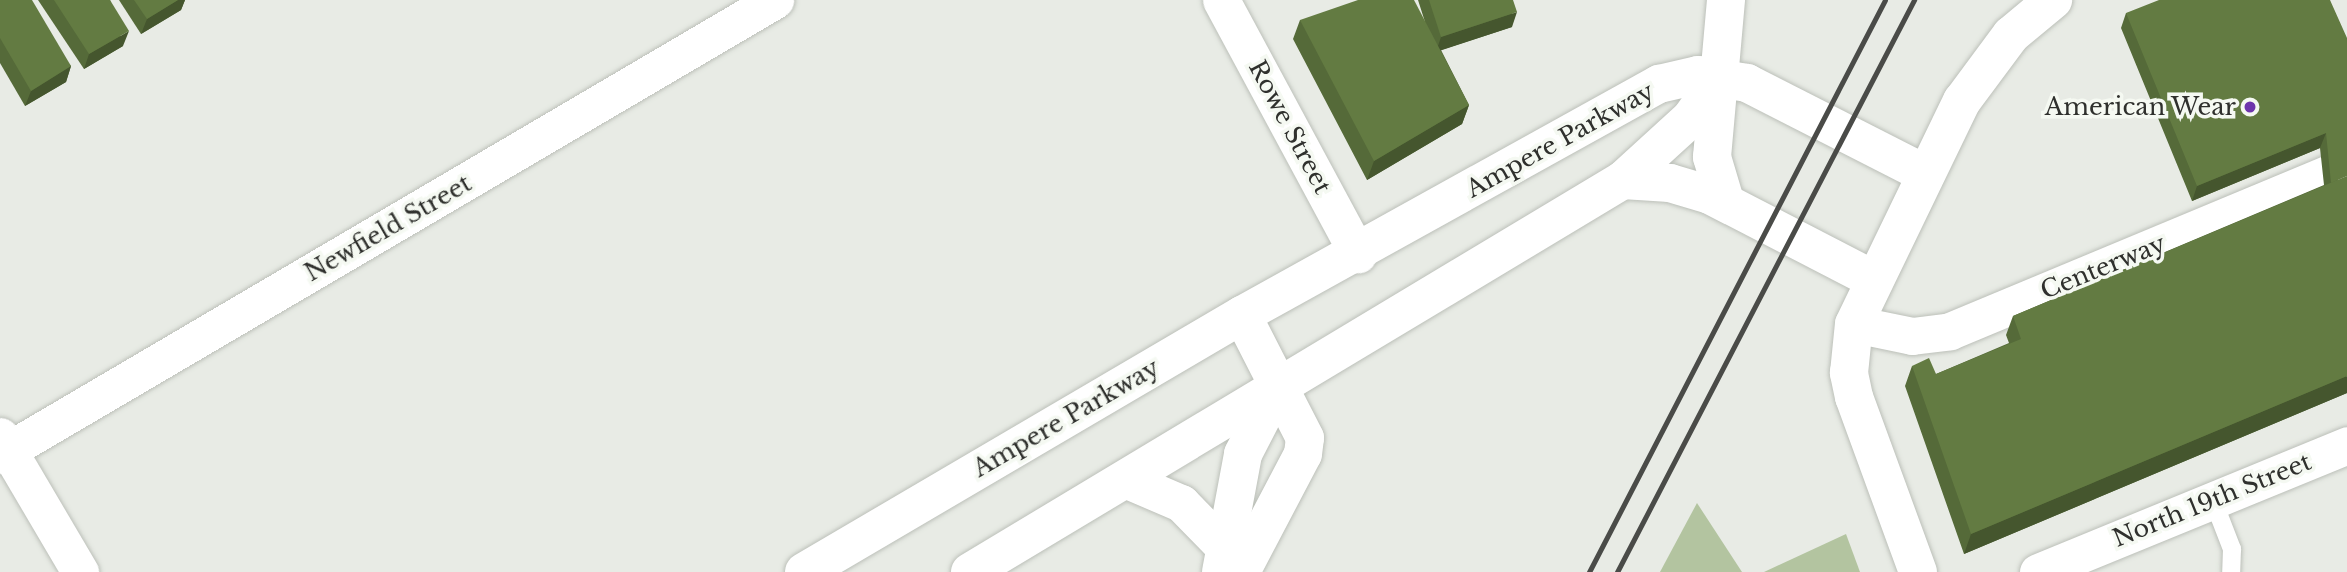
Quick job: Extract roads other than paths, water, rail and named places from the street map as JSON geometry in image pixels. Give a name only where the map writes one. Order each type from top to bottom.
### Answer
[{"type":"street","name":"Newfield Street","points":[[3,448],[775,0]]},
{"type":"street","points":[[1725,201],[1712,157],[1726,0]]},
{"type":"street","points":[[1918,572],[1854,397],[1849,373],[1854,324],[1871,278],[1924,173],[1994,53],[2053,0]]},
{"type":"street","name":"Rowe Street","points":[[1232,4],[1358,254]]},
{"type":"street","points":[[1720,76],[1769,92],[1924,173]]},
{"type":"street","name":"Ampere Parkway","points":[[970,572],[1128,480],[1280,383],[1623,180],[1691,118],[1720,76]]},
{"type":"street","name":"Ampere Parkway","points":[[804,572],[1242,316],[1358,254],[1642,90],[1678,77],[1720,76]]},
{"type":"street","name":"Centerway","points":[[1854,324],[1912,337],[1950,331],[2347,166]]},
{"type":"street","points":[[1623,180],[1670,183],[1725,201],[1871,278]]},
{"type":"street","points":[[1229,564],[1303,454],[1301,424],[1242,316]]},
{"type":"street","points":[[1229,564],[1243,454],[1280,383]]},
{"type":"street","name":"North 19th Street","points":[[2038,572],[2347,444]]},
{"type":"street","points":[[3,448],[80,572]]},
{"type":"street","points":[[1128,480],[1181,503],[1229,564]]},
{"type":"lane","points":[[2213,500],[2232,550],[2231,572]]},
{"type":"railway","points":[[1589,572],[1885,0]]},
{"type":"railway","points":[[1617,572],[1914,0]]},
{"type":"place","name":"American Wear","points":[[2250,107]]}]
